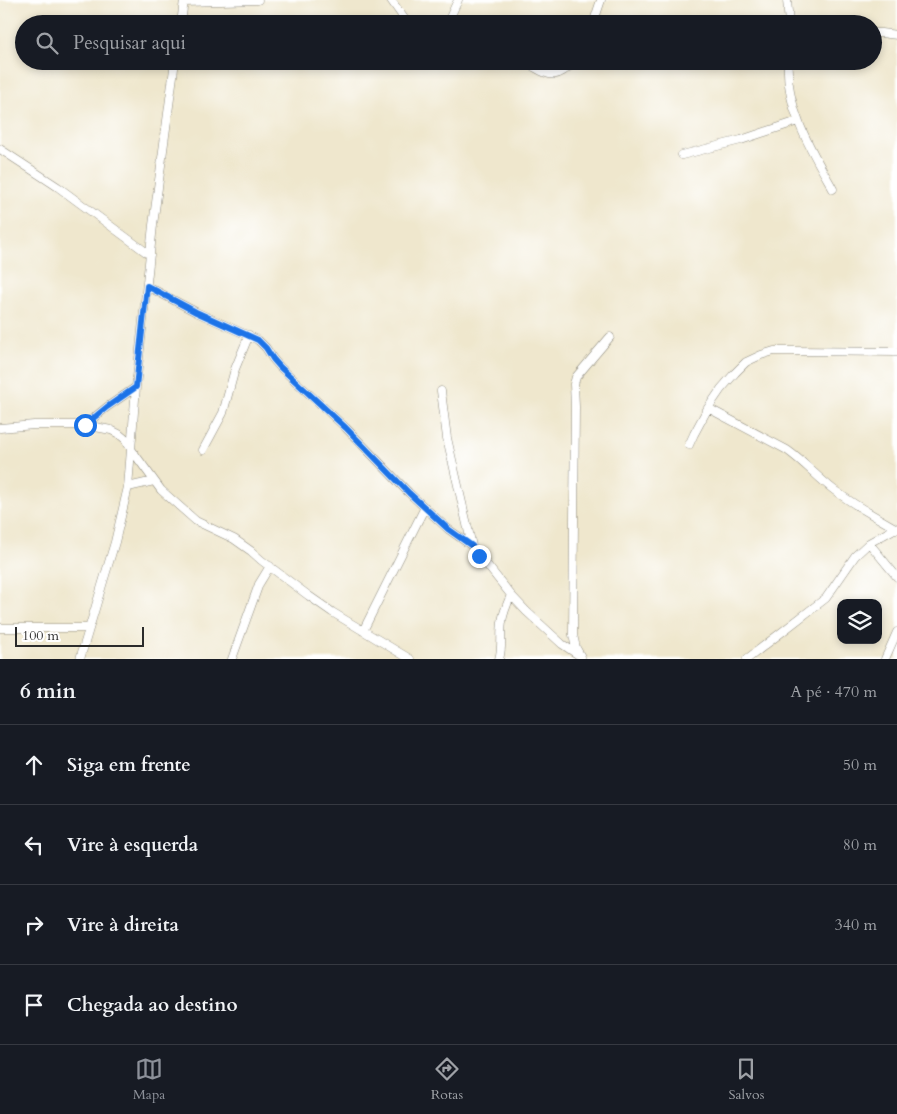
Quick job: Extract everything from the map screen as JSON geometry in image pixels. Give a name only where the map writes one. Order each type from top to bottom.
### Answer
[{"type":"street","points":[[182,15],[184,1],[258,0]]},
{"type":"street","points":[[391,0],[402,15]]},
{"type":"street","points":[[451,15],[458,0]]},
{"type":"street","points":[[596,15],[601,0]]},
{"type":"street","points":[[788,0],[789,15]]},
{"type":"street","points":[[882,33],[897,35]]},
{"type":"street","points":[[80,659],[115,542],[128,488],[152,225],[174,70]]},
{"type":"street","points":[[537,70],[544,74],[555,75],[567,70]]},
{"type":"street","points":[[787,70],[790,92],[798,121],[810,149],[833,189]]},
{"type":"street","points":[[682,155],[722,145],[798,121]]},
{"type":"street","points":[[0,149],[58,187],[150,255]]},
{"type":"street","points":[[147,286],[196,312],[258,340],[280,367],[346,428],[409,493],[448,529],[472,546],[511,595],[532,617],[562,644],[581,657]]},
{"type":"street","points":[[203,450],[223,413],[235,369],[248,335]]},
{"type":"street","points":[[581,657],[573,635],[574,384],[576,377],[610,337]]},
{"type":"street","points":[[689,445],[708,408],[721,389],[746,362],[761,355],[792,351],[897,352]]},
{"type":"street","points":[[85,425],[136,387]]},
{"type":"street","points":[[441,391],[447,438],[472,546]]},
{"type":"street","points":[[708,408],[787,450],[841,495],[896,529]]},
{"type":"street","points":[[0,428],[34,425],[85,425],[111,430],[119,434],[125,438],[154,481],[196,521],[252,550],[309,596],[410,659]]},
{"type":"street","points":[[128,488],[154,481]]},
{"type":"street","points":[[363,631],[425,507]]},
{"type":"street","points":[[747,659],[826,598],[855,556],[868,543],[896,529]]},
{"type":"street","points":[[868,543],[897,577]]},
{"type":"street","points":[[232,659],[259,584],[270,566]]},
{"type":"street","points":[[499,659],[502,622],[511,595]]},
{"type":"street","points":[[0,628],[89,628]]},
{"type":"street","points":[[885,659],[897,632]]},
{"type":"route","points":[[85,425],[136,387],[147,286],[196,312],[258,340],[280,367],[346,428],[409,493],[448,529],[472,546],[479,556]]}]
